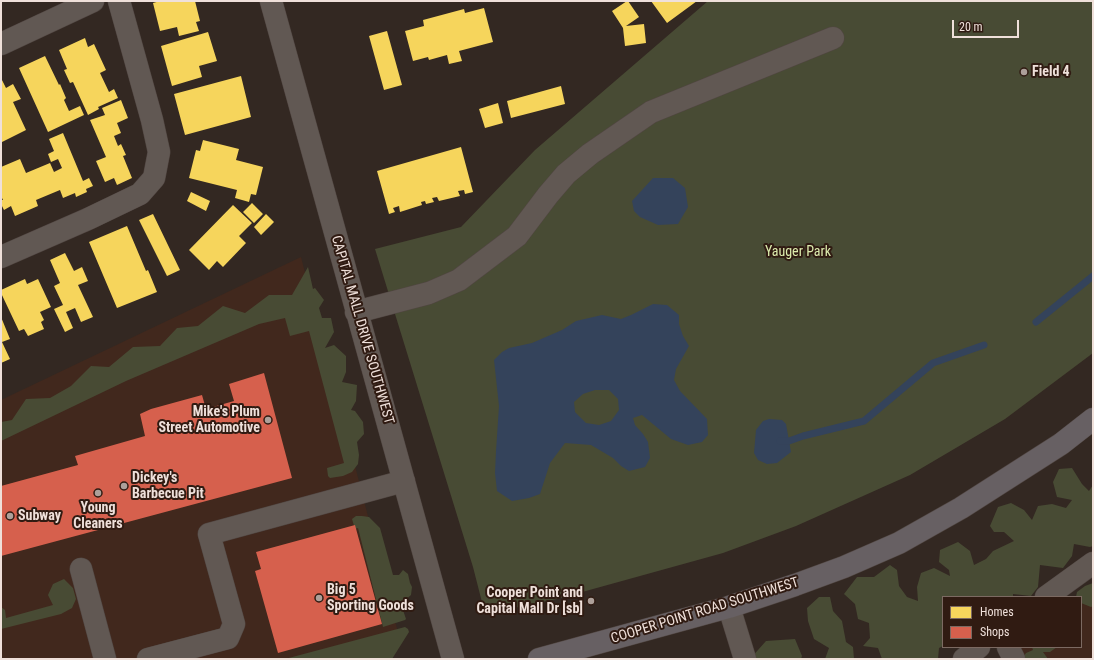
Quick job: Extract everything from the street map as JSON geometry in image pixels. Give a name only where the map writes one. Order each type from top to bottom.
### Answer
[{"type":"main road","name":"COOPER POINT ROAD SOUTHWEST","points":[[539,659],[729,607],[837,570],[898,543],[961,508],[1054,448],[1093,419]]},
{"type":"street","points":[[1,44],[93,1]]},
{"type":"street","points":[[1,257],[88,219],[140,194],[154,178],[159,152],[152,120],[119,1]]},
{"type":"street","name":"CAPITAL MALL DRIVE SOUTHWEST","points":[[271,1],[356,312],[454,659]]},
{"type":"street","points":[[356,312],[429,293],[459,280],[517,236],[566,174],[590,154],[651,112],[832,38]]},
{"type":"street","points":[[148,659],[228,638],[234,624],[209,534],[404,481]]},
{"type":"street","points":[[1047,596],[1093,563]]},
{"type":"street","points":[[81,569],[105,659]]},
{"type":"street","points":[[729,607],[745,659]]},
{"type":"street","points":[[964,659],[978,648]]},
{"type":"street","points":[[1008,648],[1014,659]]},
{"type":"shaded area","points":[[301,257],[401,644],[349,659],[1,659],[1,400]]},
{"type":"shaded area","points":[[1093,595],[1093,659],[1004,659],[1020,648],[1082,648],[1082,603]]},
{"type":"green space","name":"Yauger Park","points":[[708,1],[1093,1],[1093,353],[1005,419],[910,475],[796,526],[723,553],[557,599],[485,614],[473,567],[375,249],[461,227],[535,150]]},
{"type":"green space","points":[[308,267],[313,289],[315,288],[324,300],[319,308],[322,318],[331,318],[334,332],[325,348],[334,345],[346,356],[346,372],[342,382],[357,385],[356,401],[351,410],[355,411],[363,422],[364,434],[357,442],[359,455],[358,464],[352,472],[343,476],[330,478],[328,476],[327,468],[344,463],[309,331],[290,336],[285,318],[259,324],[126,381],[1,441],[1,422],[12,420],[26,399],[50,398],[71,386],[91,366],[109,367],[133,347],[160,346],[177,328],[198,326],[223,306],[245,313],[269,295],[292,295]]},
{"type":"green space","points":[[1072,468],[1082,484],[1089,491],[1093,485],[1093,546],[1090,547],[1074,544],[1072,556],[1063,568],[1040,565],[1038,587],[1031,596],[1013,594],[1013,596],[942,596],[942,646],[939,648],[938,659],[882,659],[878,648],[863,646],[870,638],[869,623],[858,619],[855,604],[844,594],[857,577],[874,577],[890,565],[897,570],[899,586],[907,597],[918,601],[917,587],[921,573],[934,568],[950,576],[949,570],[939,562],[940,550],[958,542],[970,551],[974,565],[986,559],[993,551],[1014,541],[1004,532],[994,532],[990,526],[998,507],[1011,503],[1024,510],[1032,520],[1038,506],[1052,504],[1066,508],[1072,500],[1057,497],[1053,482],[1059,469]]},
{"type":"green space","points":[[356,516],[369,517],[380,528],[393,575],[399,575],[403,570],[408,574],[412,587],[411,595],[401,604],[406,619],[405,620],[383,627],[358,528],[355,529],[352,519]]},
{"type":"green space","points":[[64,579],[73,588],[76,599],[72,608],[61,614],[1,629],[1,607],[5,610],[6,618],[53,605],[48,595],[53,584]]},
{"type":"green space","points":[[1093,583],[1093,606],[1091,607],[1082,603],[1082,596],[1076,596],[1077,592],[1085,586]]},
{"type":"green space","points":[[819,597],[830,597],[833,611],[842,621],[846,642],[853,647],[854,659],[825,659],[829,648],[814,639],[808,621],[807,608]]},
{"type":"green space","points":[[405,627],[409,632],[392,659],[285,659]]},
{"type":"green space","points":[[795,639],[802,656],[801,659],[750,659],[766,641]]},
{"type":"green space","points":[[1032,648],[1056,648],[1050,652],[1043,652],[1048,659],[1022,659],[1026,653],[1033,650]]},
{"type":"water","points":[[653,178],[673,178],[685,188],[688,207],[678,224],[658,225],[640,217],[634,211],[632,201]]},
{"type":"water","points":[[653,304],[667,305],[679,315],[679,324],[683,336],[689,346],[676,369],[674,380],[680,391],[707,419],[708,435],[702,442],[688,445],[671,439],[642,415],[633,418],[635,425],[648,442],[650,458],[645,467],[629,471],[613,458],[591,445],[565,443],[550,463],[540,494],[529,498],[512,501],[497,491],[495,473],[499,406],[494,360],[502,352],[509,348],[532,343],[562,330],[576,321],[602,315],[621,319]],"holes":[[[595,390],[609,390],[618,399],[619,410],[611,421],[599,425],[586,423],[575,412],[574,402],[583,394]]]},
{"type":"water","points":[[769,419],[782,420],[786,424],[791,452],[777,463],[767,464],[758,460],[754,453],[756,430],[763,421]]},
{"type":"building: Homes","points":[[160,1],[195,1],[200,21],[196,22],[199,31],[179,36],[177,27],[160,31],[153,3]]},
{"type":"building: Homes","points":[[627,1],[639,17],[626,26],[644,24],[646,43],[625,46],[623,28],[612,11]]},
{"type":"building: Homes","points":[[651,1],[697,1],[667,23]]},
{"type":"building: Homes","points":[[484,8],[493,42],[459,51],[462,61],[449,64],[447,55],[429,60],[428,57],[413,61],[405,31],[424,26],[423,20],[464,9],[465,13]]},
{"type":"building: Homes","points":[[387,31],[402,85],[384,90],[369,36]]},
{"type":"building: Homes","points":[[208,32],[217,61],[199,66],[202,77],[172,86],[161,46]]},
{"type":"building: Homes","points":[[85,38],[88,47],[94,44],[106,70],[100,73],[109,92],[114,89],[118,98],[98,107],[99,109],[88,115],[73,82],[70,83],[64,70],[67,69],[59,50]]},
{"type":"building: Homes","points":[[45,56],[59,85],[60,84],[66,98],[64,100],[69,111],[80,106],[84,115],[48,132],[19,68]]},
{"type":"building: Homes","points":[[241,76],[251,117],[185,135],[174,94]]},
{"type":"building: Homes","points":[[1,78],[6,88],[13,84],[21,99],[13,102],[26,130],[2,142],[1,139]]},
{"type":"building: Homes","points":[[561,86],[565,104],[511,118],[507,101]]},
{"type":"building: Homes","points":[[121,100],[128,118],[117,123],[121,133],[114,136],[118,146],[121,144],[126,155],[123,156],[132,178],[117,185],[114,178],[105,182],[96,161],[106,157],[90,120],[105,115],[102,108]]},
{"type":"building: Homes","points":[[498,103],[503,123],[485,128],[479,109]]},
{"type":"building: Homes","points":[[63,133],[83,181],[89,178],[93,186],[86,189],[87,192],[76,197],[75,193],[63,198],[60,190],[36,200],[38,206],[15,216],[11,206],[4,210],[1,204],[1,200],[3,200],[1,196],[1,167],[20,159],[26,173],[50,163],[54,172],[62,168],[58,159],[51,162],[48,154],[54,151],[49,139]]},
{"type":"building: Homes","points":[[203,140],[239,149],[236,160],[263,167],[256,195],[251,194],[249,202],[235,198],[237,190],[189,178],[196,150],[200,151]]},
{"type":"building: Homes","points":[[461,147],[473,192],[465,194],[464,190],[458,191],[460,196],[439,201],[437,197],[432,198],[434,202],[426,204],[425,201],[421,202],[422,205],[400,212],[399,206],[393,208],[395,212],[389,214],[377,171]]},
{"type":"building: Homes","points":[[191,192],[210,201],[206,211],[187,201]]},
{"type":"building: Homes","points":[[252,203],[263,214],[254,223],[243,212]]},
{"type":"building: Homes","points":[[233,205],[252,223],[239,236],[246,243],[223,267],[217,261],[209,270],[189,250]]},
{"type":"building: Homes","points":[[153,214],[180,270],[167,276],[139,220]]},
{"type":"building: Homes","points":[[266,214],[274,222],[261,235],[254,227]]},
{"type":"building: Homes","points":[[127,226],[146,271],[148,270],[157,292],[117,308],[89,242]]},
{"type":"building: Homes","points":[[65,253],[74,271],[82,267],[88,281],[78,285],[93,317],[81,322],[75,308],[66,312],[73,328],[65,332],[54,309],[63,305],[54,286],[60,283],[50,260]]},
{"type":"building: Homes","points":[[25,279],[27,284],[38,279],[51,307],[40,312],[44,320],[41,322],[44,329],[28,336],[24,329],[19,331],[1,293],[1,290]]},
{"type":"building: Homes","points":[[1,317],[10,339],[2,342],[10,359],[1,363]]},
{"type":"building: Shops","points":[[264,373],[292,478],[1,556],[1,486],[78,465],[75,456],[145,436],[140,414],[151,409],[202,395],[206,409],[234,401],[229,384]]},
{"type":"building: Shops","name":"Big 5 Sporting Goods","points":[[355,525],[382,624],[278,653],[255,571],[261,569],[256,552]]},
{"type":"waterway","points":[[1036,322],[1093,276]]},
{"type":"waterway","points":[[780,441],[789,441],[803,436],[864,421],[933,363],[984,345]]},
{"type":"place","name":"Field 4","points":[[1024,72]]},
{"type":"place","name":"Mike's Plum Street Automotive","points":[[268,420]]},
{"type":"place","name":"Dickey's Barbecue Pit","points":[[124,486]]},
{"type":"place","name":"Young Cleaners","points":[[98,493]]},
{"type":"place","name":"Subway","points":[[10,516]]},
{"type":"place","name":"Big 5 Sporting Goods","points":[[319,598]]},
{"type":"place","name":"Cooper Point and Capital Mall Dr [sb]","points":[[591,601]]}]
